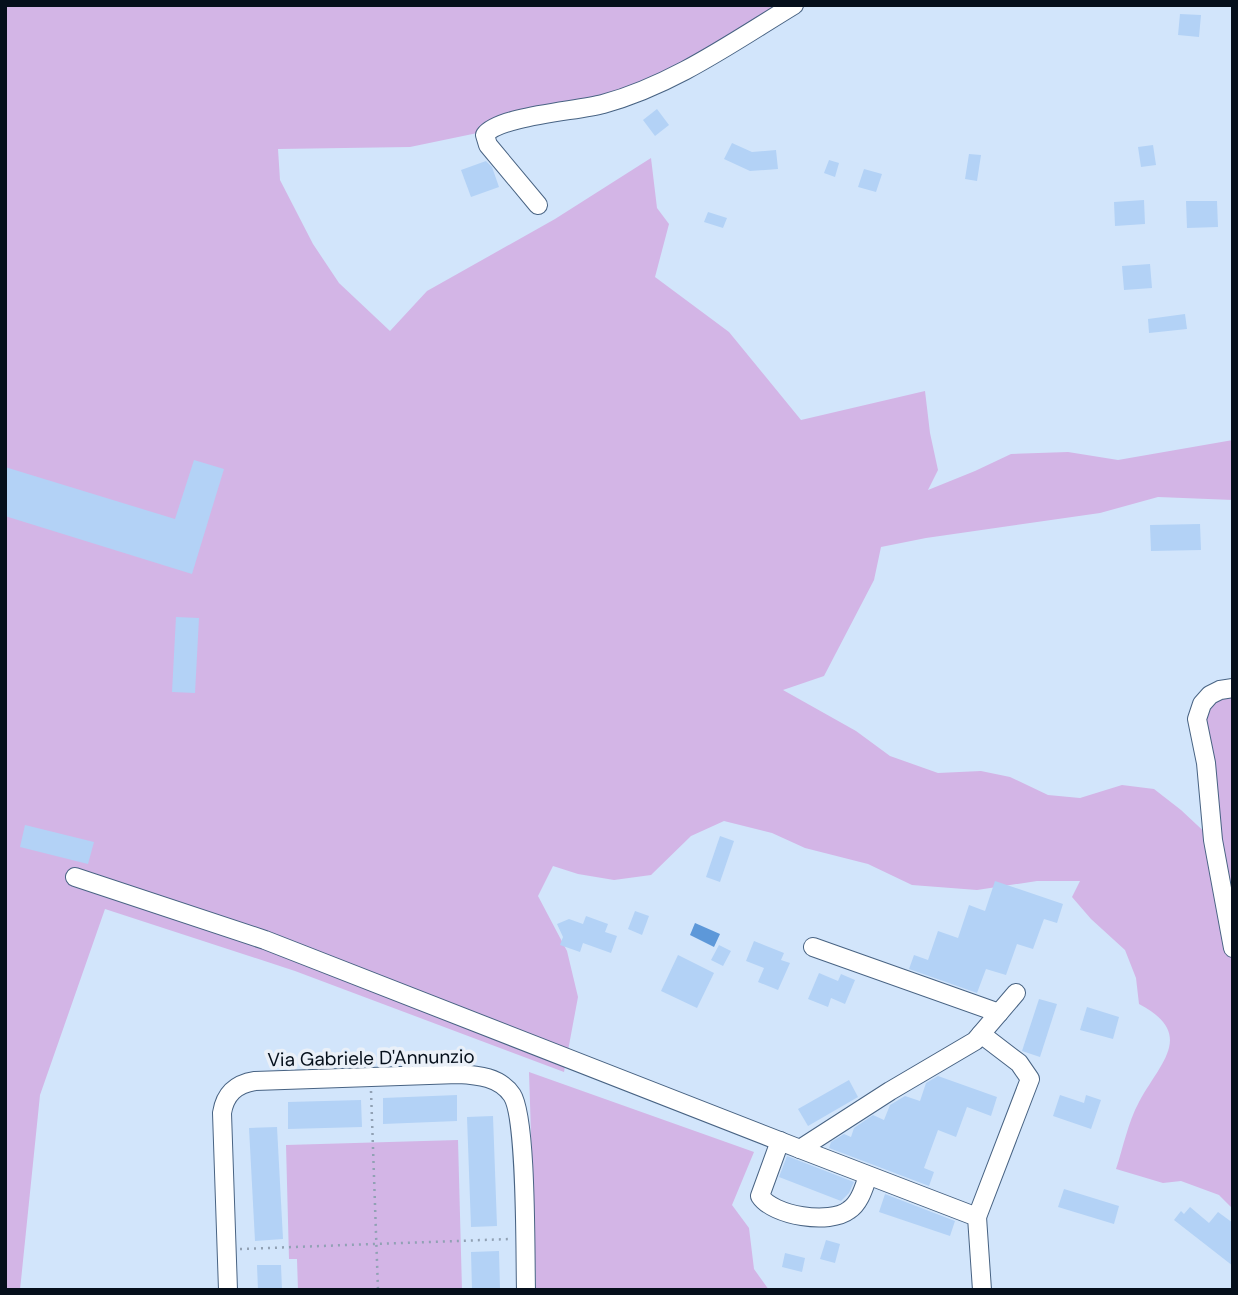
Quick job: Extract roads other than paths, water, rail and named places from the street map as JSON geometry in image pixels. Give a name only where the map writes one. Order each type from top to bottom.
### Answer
[{"type":"street","points":[[538,205],[488,145],[485,135],[487,131],[503,124],[544,114],[602,104],[662,83],[794,5]]},
{"type":"street","points":[[1233,688],[1210,695],[1202,705],[1197,719],[1209,786],[1213,840],[1233,948]]},
{"type":"street","points":[[75,877],[265,940],[976,1217]]},
{"type":"street","points":[[813,947],[999,1013]]},
{"type":"street","points":[[800,1149],[975,1041],[1016,993]]},
{"type":"street","points":[[981,1034],[1018,1063],[1030,1079],[976,1217],[982,1290]]},
{"type":"street","name":"Via Gabriele D'Annunzio","points":[[228,1290],[222,1113],[230,1092],[251,1082],[471,1075],[497,1081],[515,1100],[520,1128],[526,1290]]},
{"type":"street","points":[[780,1141],[760,1196],[765,1203],[797,1215],[820,1219],[836,1216],[849,1211],[859,1200],[868,1176]]},
{"type":"water","points":[[695,923],[720,934],[714,947],[690,935]]}]
